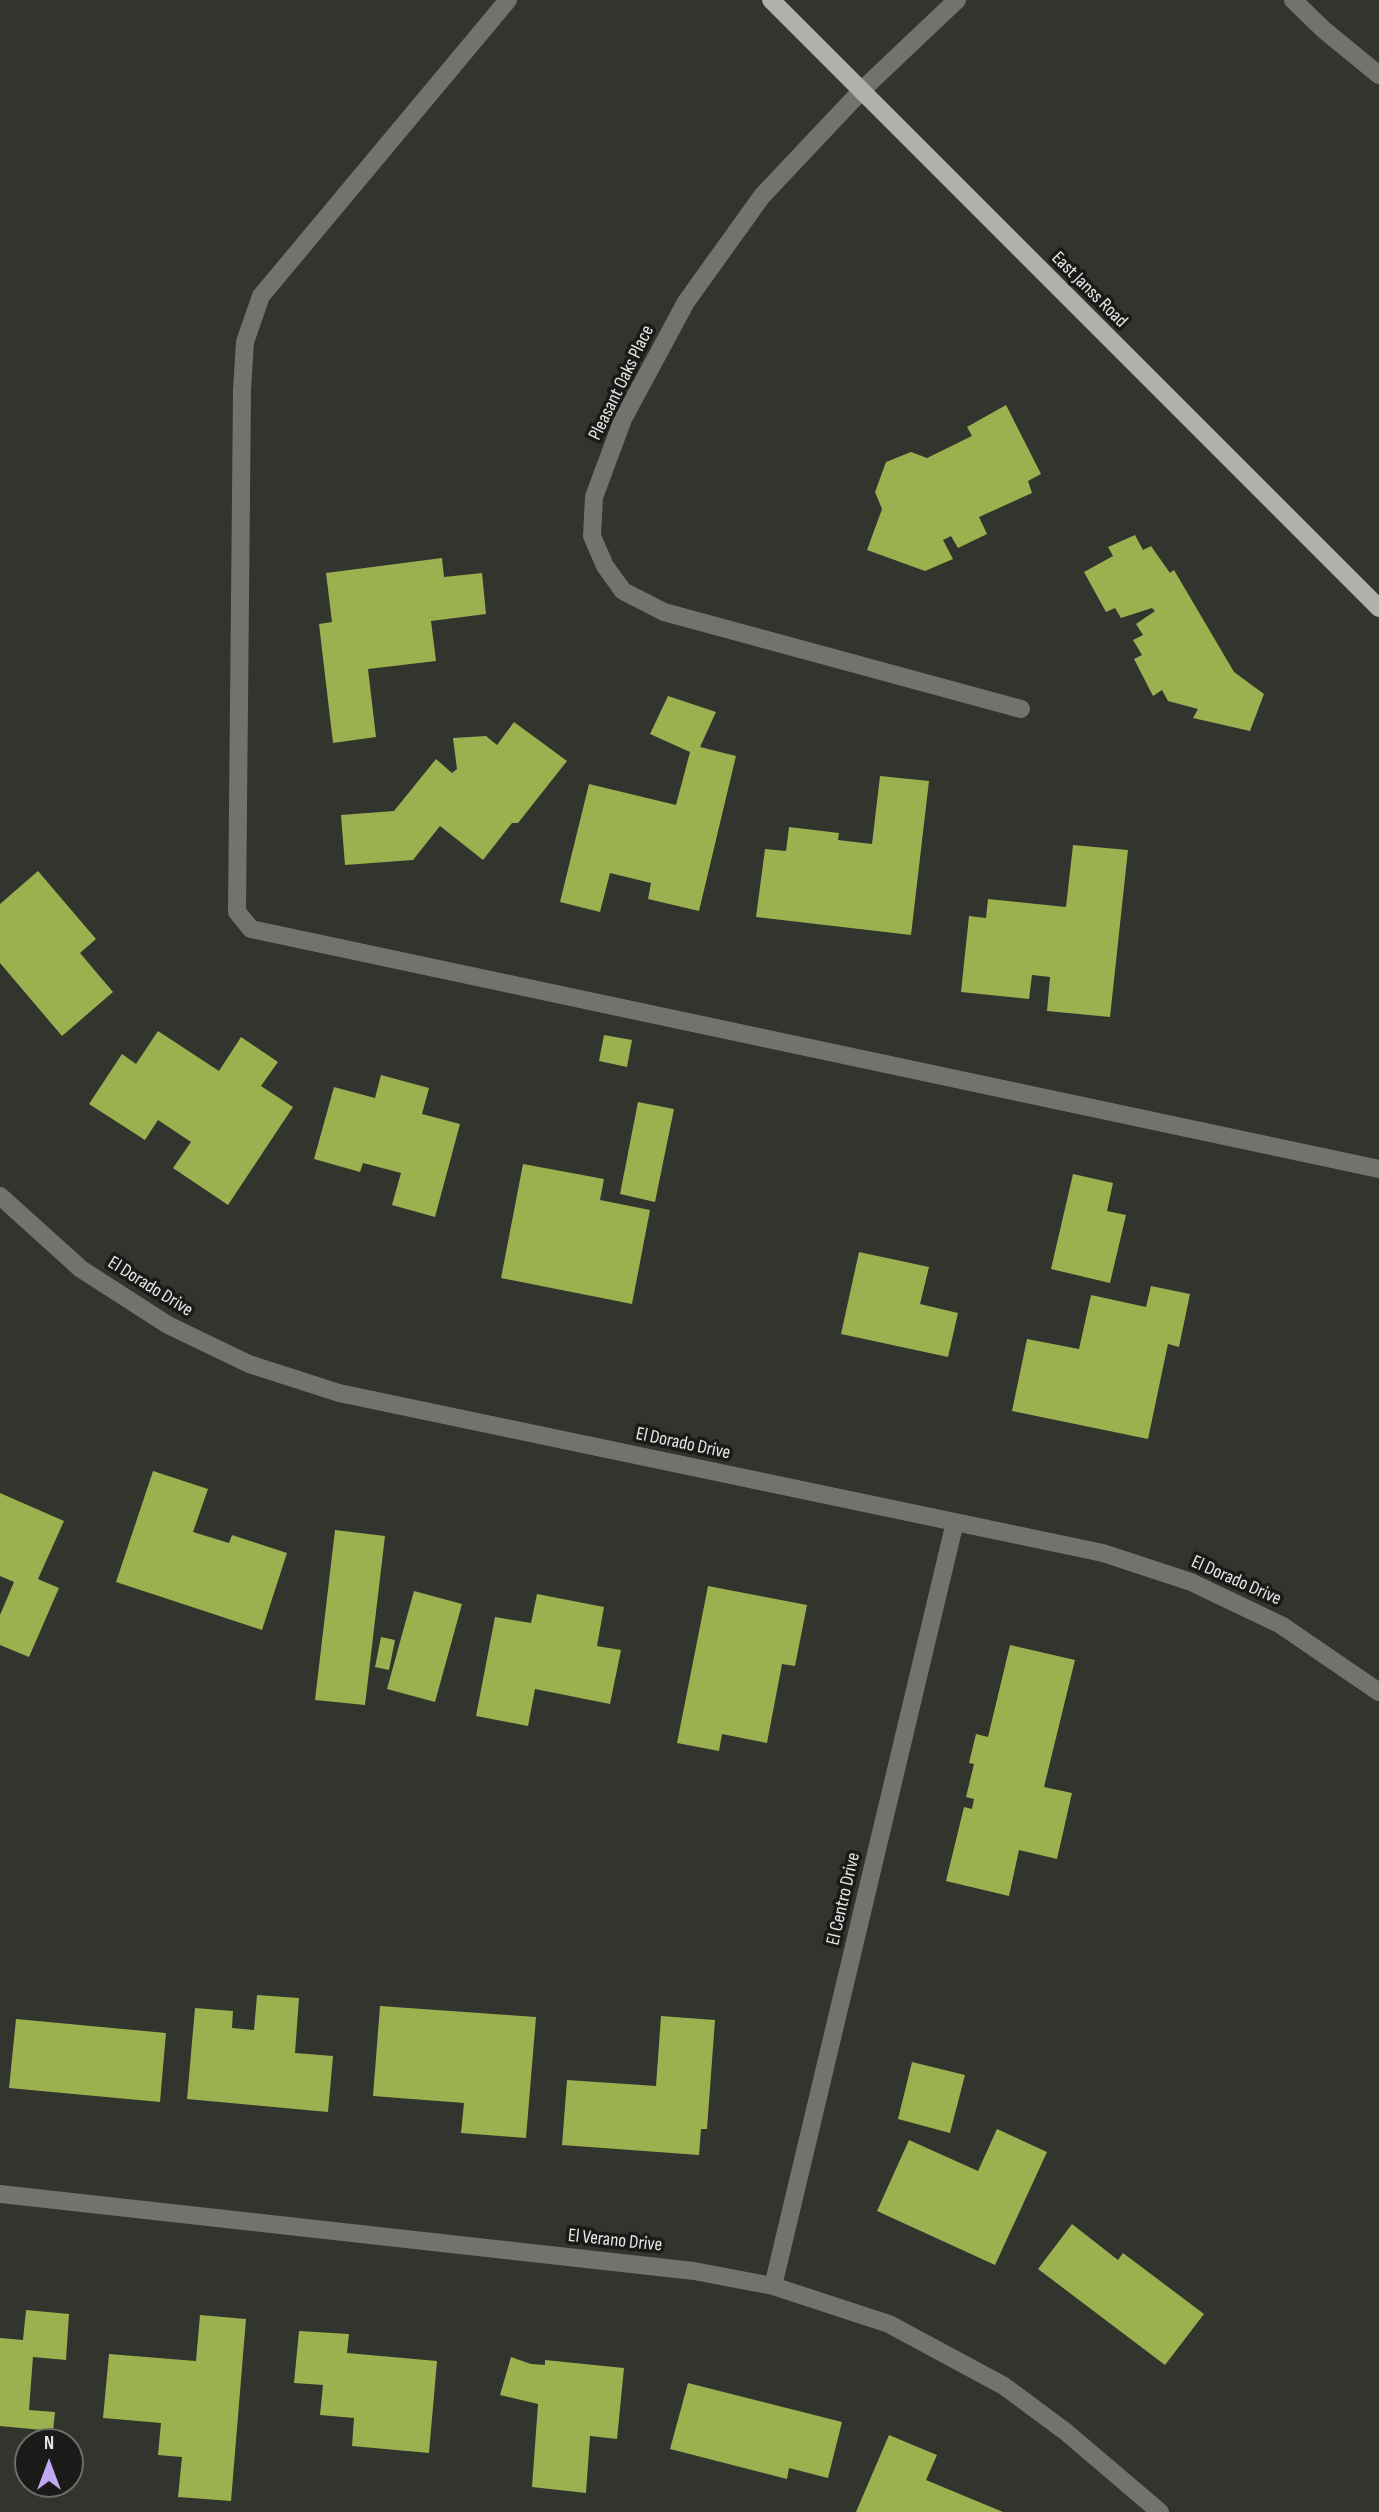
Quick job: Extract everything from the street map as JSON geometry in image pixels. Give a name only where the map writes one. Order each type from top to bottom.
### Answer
[{"type":"main road","name":"East Janss Road","points":[[771,0],[1379,608]]},
{"type":"street","points":[[508,0],[261,296],[245,342],[242,390],[237,912],[251,929],[1379,1169]]},
{"type":"street","name":"Pleasant Oaks Place","points":[[957,0],[862,90],[762,196],[685,302],[623,419],[594,497],[592,536],[606,566],[623,591],[664,612],[1021,709]]},
{"type":"street","points":[[1293,0],[1324,30],[1379,75]]},
{"type":"street","name":"El Dorado Drive","points":[[0,1196],[81,1269],[168,1325],[249,1364],[339,1393],[1103,1553],[1191,1582],[1281,1625],[1379,1692]]},
{"type":"street","name":"El Centro Drive","points":[[773,2286],[956,1522]]},
{"type":"street","name":"El Verano Drive","points":[[0,2194],[694,2271],[773,2286],[890,2324],[1004,2386],[1066,2432],[1160,2512]]},
{"type":"building","points":[[1006,405],[1041,474],[1028,481],[1032,493],[979,517],[987,534],[958,548],[951,536],[943,540],[953,559],[925,571],[867,550],[882,509],[875,492],[886,462],[911,452],[927,458],[972,436],[967,427]]},
{"type":"building","points":[[1135,535],[1143,550],[1151,546],[1170,573],[1174,570],[1234,672],[1264,694],[1250,731],[1193,718],[1198,709],[1168,701],[1162,690],[1153,696],[1134,659],[1142,655],[1133,640],[1143,635],[1136,624],[1155,611],[1152,608],[1121,618],[1115,608],[1106,612],[1084,572],[1113,556],[1108,547]]},
{"type":"building","points":[[442,558],[444,577],[482,573],[486,614],[431,621],[436,661],[368,669],[376,737],[333,743],[319,624],[332,622],[326,573]]},
{"type":"building","points":[[668,696],[716,712],[700,747],[736,756],[699,911],[648,899],[651,883],[610,873],[600,912],[560,902],[589,784],[676,805],[690,752],[650,734]]},
{"type":"building","points":[[514,722],[567,761],[518,823],[512,823],[483,860],[440,826],[413,860],[345,865],[341,815],[394,811],[436,759],[452,773],[457,769],[453,738],[486,736],[497,745]]},
{"type":"building","points":[[880,776],[929,781],[911,935],[756,917],[765,849],[786,851],[789,827],[839,833],[838,840],[872,844]]},
{"type":"building","points":[[1073,845],[1128,850],[1110,1017],[1047,1011],[1050,977],[1032,975],[1029,999],[961,992],[969,916],[986,918],[988,899],[1066,907]]},
{"type":"building","points":[[38,871],[96,939],[80,953],[113,992],[62,1036],[0,963],[0,904]]},
{"type":"building","points":[[158,1031],[219,1071],[241,1037],[278,1062],[261,1086],[293,1107],[228,1205],[173,1168],[191,1142],[158,1120],[145,1140],[89,1104],[122,1054],[136,1064]]},
{"type":"building","points":[[604,1035],[632,1040],[627,1067],[599,1061]]},
{"type":"building","points":[[381,1075],[429,1088],[422,1114],[460,1124],[435,1217],[392,1205],[401,1173],[363,1163],[360,1172],[314,1159],[334,1087],[375,1098]]},
{"type":"building","points":[[638,1102],[674,1109],[655,1202],[620,1194]]},
{"type":"building","points":[[523,1164],[604,1179],[600,1200],[650,1210],[632,1304],[501,1278]]},
{"type":"building","points":[[1073,1174],[1113,1183],[1107,1211],[1126,1215],[1110,1283],[1051,1269]]},
{"type":"building","points":[[859,1252],[929,1267],[920,1304],[958,1313],[948,1357],[841,1334]]},
{"type":"building","points":[[1151,1286],[1190,1294],[1179,1347],[1168,1344],[1148,1439],[1012,1411],[1027,1339],[1079,1349],[1091,1295],[1146,1307]]},
{"type":"building","points":[[153,1471],[208,1489],[193,1532],[229,1543],[232,1535],[287,1553],[262,1630],[116,1582]]},
{"type":"building","points":[[0,1493],[64,1521],[38,1579],[59,1588],[29,1657],[0,1645],[0,1615],[14,1582],[0,1576]]},
{"type":"building","points":[[335,1530],[385,1536],[365,1705],[315,1700]]},
{"type":"building","points":[[708,1586],[807,1605],[795,1666],[782,1664],[767,1743],[722,1734],[719,1751],[677,1743]]},
{"type":"building","points":[[414,1591],[462,1604],[435,1702],[387,1689]]},
{"type":"building","points":[[537,1594],[604,1607],[597,1646],[621,1650],[610,1704],[535,1689],[528,1726],[476,1716],[495,1617],[531,1623]]},
{"type":"building","points":[[381,1637],[395,1640],[389,1670],[375,1667]]},
{"type":"building","points":[[1010,1645],[1075,1660],[1044,1787],[1072,1793],[1057,1859],[1019,1850],[1009,1896],[946,1881],[964,1807],[972,1809],[974,1799],[966,1797],[974,1764],[969,1763],[976,1734],[988,1737]]},
{"type":"building","points":[[257,1995],[299,1998],[295,2053],[333,2056],[328,2112],[187,2099],[195,2008],[233,2011],[232,2028],[254,2030]]},
{"type":"building","points":[[380,2006],[536,2017],[526,2138],[461,2133],[464,2103],[373,2096]]},
{"type":"building","points":[[661,2016],[715,2020],[707,2129],[701,2129],[699,2155],[562,2145],[567,2080],[656,2086]]},
{"type":"building","points":[[16,2019],[166,2033],[160,2102],[9,2088]]},
{"type":"building","points":[[912,2062],[965,2075],[950,2133],[898,2119]]},
{"type":"building","points":[[997,2129],[1047,2152],[995,2265],[877,2211],[909,2140],[978,2171]]},
{"type":"building","points":[[1072,2224],[1118,2260],[1123,2253],[1204,2314],[1165,2365],[1038,2269]]},
{"type":"building","points":[[26,2310],[69,2314],[66,2360],[33,2357],[29,2410],[55,2412],[53,2428],[0,2426],[0,2338],[23,2340]]},
{"type":"building","points":[[200,2315],[246,2319],[231,2501],[178,2497],[182,2457],[158,2455],[161,2423],[103,2418],[109,2354],[196,2361]]},
{"type":"building","points":[[299,2331],[349,2334],[347,2353],[437,2361],[429,2453],[352,2446],[354,2418],[320,2415],[323,2385],[294,2383]]},
{"type":"building","points":[[511,2357],[531,2364],[545,2365],[545,2360],[624,2368],[617,2439],[590,2436],[586,2493],[532,2487],[538,2404],[500,2395]]},
{"type":"building","points":[[688,2383],[842,2422],[828,2478],[789,2468],[787,2479],[670,2449]]},
{"type":"building","points":[[889,2435],[937,2455],[926,2480],[1003,2512],[856,2512]]}]
